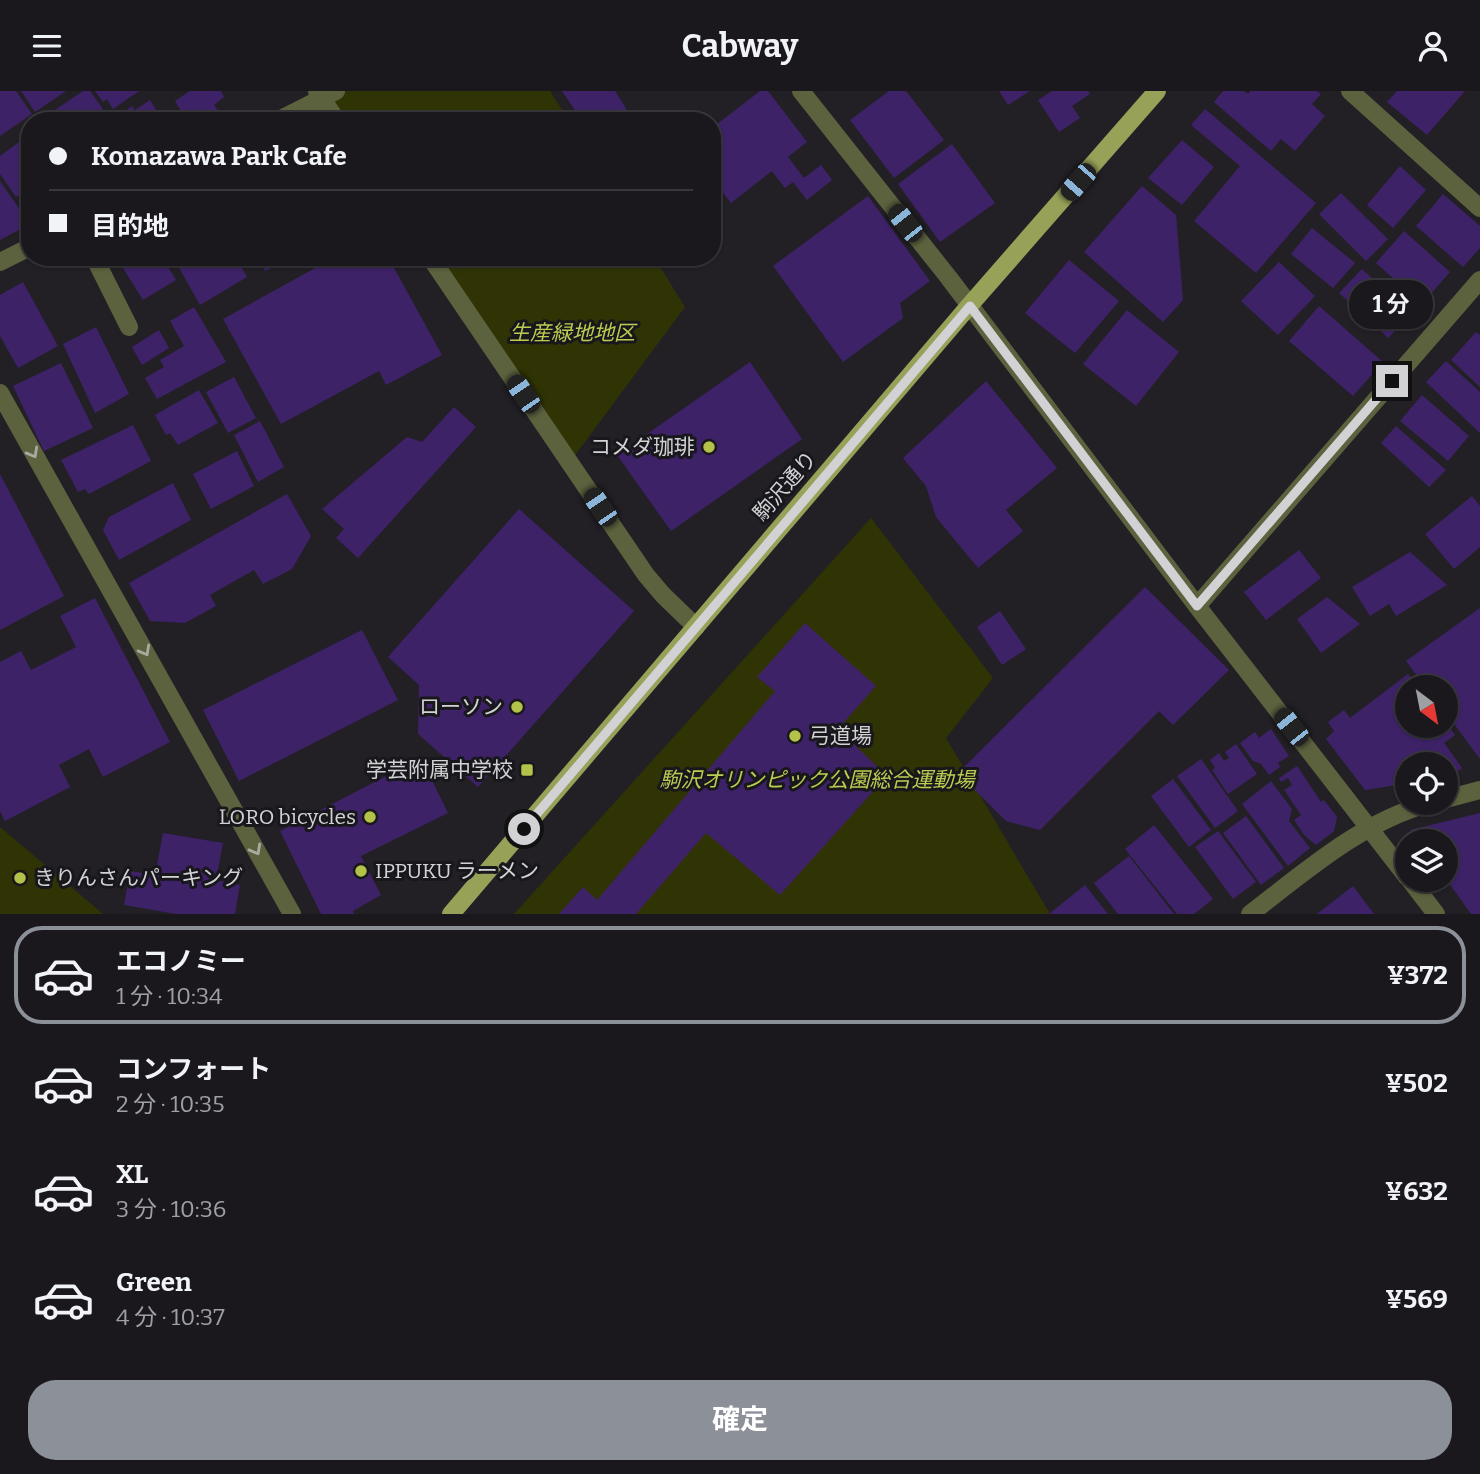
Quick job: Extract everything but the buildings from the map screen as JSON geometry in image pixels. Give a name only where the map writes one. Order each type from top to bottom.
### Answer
[{"type":"main road","name":"駒沢通り","points":[[451,914],[1157,91]]},
{"type":"street","points":[[801,91],[970,306],[1395,862]]},
{"type":"street","points":[[1350,91],[1480,208]]},
{"type":"street","points":[[292,112],[325,93],[333,112]]},
{"type":"street","points":[[0,262],[21,252]]},
{"type":"street","points":[[98,266],[129,327]]},
{"type":"street","points":[[436,266],[646,575],[696,627]]},
{"type":"street","points":[[1197,606],[1480,280]]},
{"type":"street","points":[[0,393],[292,914]]},
{"type":"street","points":[[1458,796],[1480,790]]},
{"type":"street","points":[[1250,914],[1342,843],[1401,815]]},
{"type":"street","points":[[1418,892],[1436,914]]},
{"type":"green space","points":[[336,91],[550,91],[563,112],[331,112],[321,98]]},
{"type":"green space","name":"生産緑地地区","points":[[436,266],[660,266],[685,307],[570,462]]},
{"type":"green space","name":"駒沢オリンピック公園総合運動場","points":[[871,518],[993,678],[946,738],[1050,914],[514,914]]},
{"type":"green space","name":"きりんさんパーキング","points":[[0,827],[103,914],[0,914]]},
{"type":"place","name":"コメダ珈琲","points":[[709,447]]},
{"type":"place","name":"ローソン","points":[[517,707]]},
{"type":"place","name":"弓道場","points":[[795,736]]},
{"type":"place","name":"学芸附属中学校","points":[[527,770]]},
{"type":"place","name":"LORO bicycles","points":[[370,817]]},
{"type":"place","name":"IPPUKU ラーメン","points":[[361,871]]},
{"type":"place","name":"きりんさんパーキング","points":[[20,878]]},
{"type":"route","points":[[524,829],[970,306],[1197,606],[1392,381]]}]
